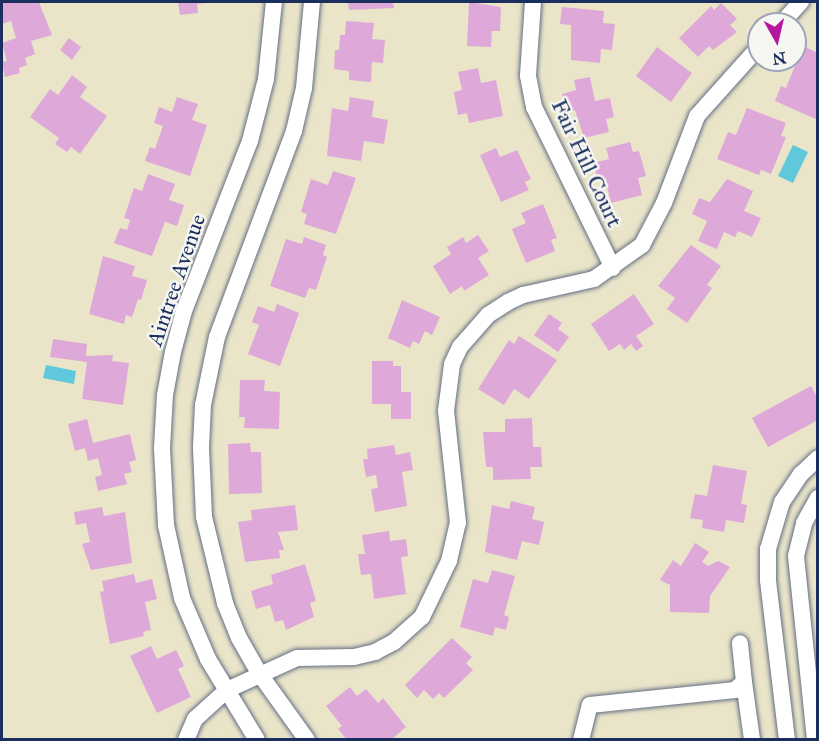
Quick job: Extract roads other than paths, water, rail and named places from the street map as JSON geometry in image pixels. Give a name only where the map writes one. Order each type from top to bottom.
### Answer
[{"type":"street","name":"Aintree Avenue","points":[[257,740],[195,632],[171,558],[162,472],[164,406],[184,312],[258,111],[266,79],[274,2]]},
{"type":"street","name":"Fair Hill Court","points":[[533,2],[528,76],[534,107],[613,268]]},
{"type":"street","points":[[307,740],[259,673],[239,638],[212,557],[202,491],[203,405],[226,310],[294,130],[303,88],[312,9]]},
{"type":"street","points":[[186,740],[195,719],[227,690],[259,673],[297,658],[354,657],[375,652],[394,642],[422,617],[449,561],[458,523],[446,411],[452,364],[460,347],[488,315],[508,302],[523,295],[586,282],[613,268],[642,245],[655,223],[687,135],[701,109],[747,60]]},
{"type":"street","points":[[787,740],[768,580],[768,549],[782,502],[816,462]]},
{"type":"street","points":[[815,740],[796,565],[799,539],[818,498]]},
{"type":"street","points":[[740,643],[752,740]]},
{"type":"street","points":[[581,740],[590,705],[735,690],[744,682]]},
{"type":"water","points":[[793,145],[808,152],[793,183],[778,176]]},
{"type":"water","points":[[46,365],[76,371],[74,384],[43,378]]}]
